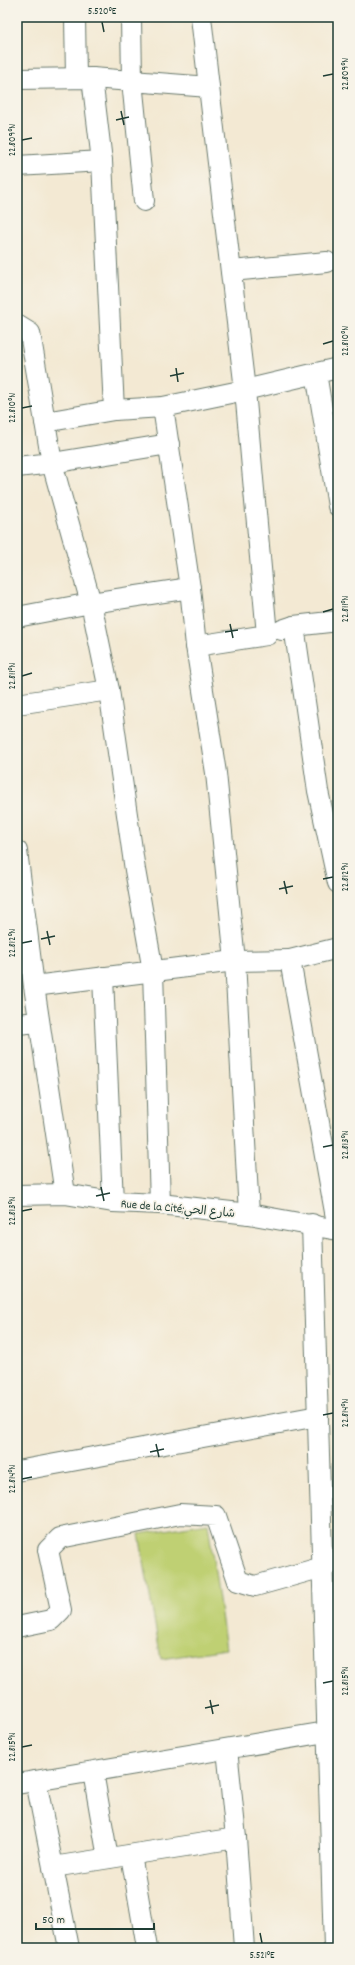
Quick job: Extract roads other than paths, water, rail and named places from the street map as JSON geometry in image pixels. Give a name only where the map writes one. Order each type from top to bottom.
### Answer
[{"type":"street","points":[[75,17],[84,78],[102,161],[114,410]]},
{"type":"street","points":[[132,17],[132,81],[144,201]]},
{"type":"street","points":[[201,17],[245,390],[266,635]]},
{"type":"street","points":[[17,79],[84,78],[209,87]]},
{"type":"street","points":[[17,166],[102,161]]},
{"type":"street","points":[[231,271],[326,262]]},
{"type":"street","points":[[17,325],[30,333],[52,463],[92,603],[109,690],[135,870],[153,971],[160,1204]]},
{"type":"street","points":[[45,422],[114,410],[164,407],[338,368]]},
{"type":"street","points":[[316,373],[338,506]]},
{"type":"street","points":[[164,407],[190,588],[196,646],[216,773],[235,962],[249,1214]]},
{"type":"street","points":[[17,467],[52,463],[169,444]]},
{"type":"street","points":[[17,617],[92,603],[190,588]]},
{"type":"street","points":[[196,646],[266,635],[294,626],[338,621]]},
{"type":"street","points":[[294,626],[318,791],[333,839],[338,883]]},
{"type":"street","points":[[17,704],[109,690]]},
{"type":"street","points":[[17,851],[39,1022],[65,1194]]},
{"type":"street","points":[[34,986],[235,962],[290,960],[338,948]]},
{"type":"street","points":[[290,960],[338,1229]]},
{"type":"street","points":[[103,977],[113,1202]]},
{"type":"street","points":[[17,1024],[39,1022]]},
{"type":"street","name":"Rue de la Cité;شارع الحي","points":[[17,1195],[65,1194],[113,1202],[160,1204],[249,1214],[338,1229]]},
{"type":"street","points":[[312,1224],[318,1416],[329,1480],[334,1821],[334,1948]]},
{"type":"street","points":[[17,1471],[318,1416]]},
{"type":"street","points":[[17,1627],[51,1620],[61,1610],[48,1550],[60,1538],[180,1514],[216,1516],[238,1581],[255,1586],[330,1564]]},
{"type":"street","points":[[69,1948],[53,1867],[27,1783],[333,1731]]},
{"type":"street","points":[[227,1749],[236,1838],[244,1948]]},
{"type":"street","points":[[93,1772],[108,1858]]},
{"type":"street","points":[[53,1867],[236,1838]]},
{"type":"street","points":[[131,1855],[147,1948]]}]
